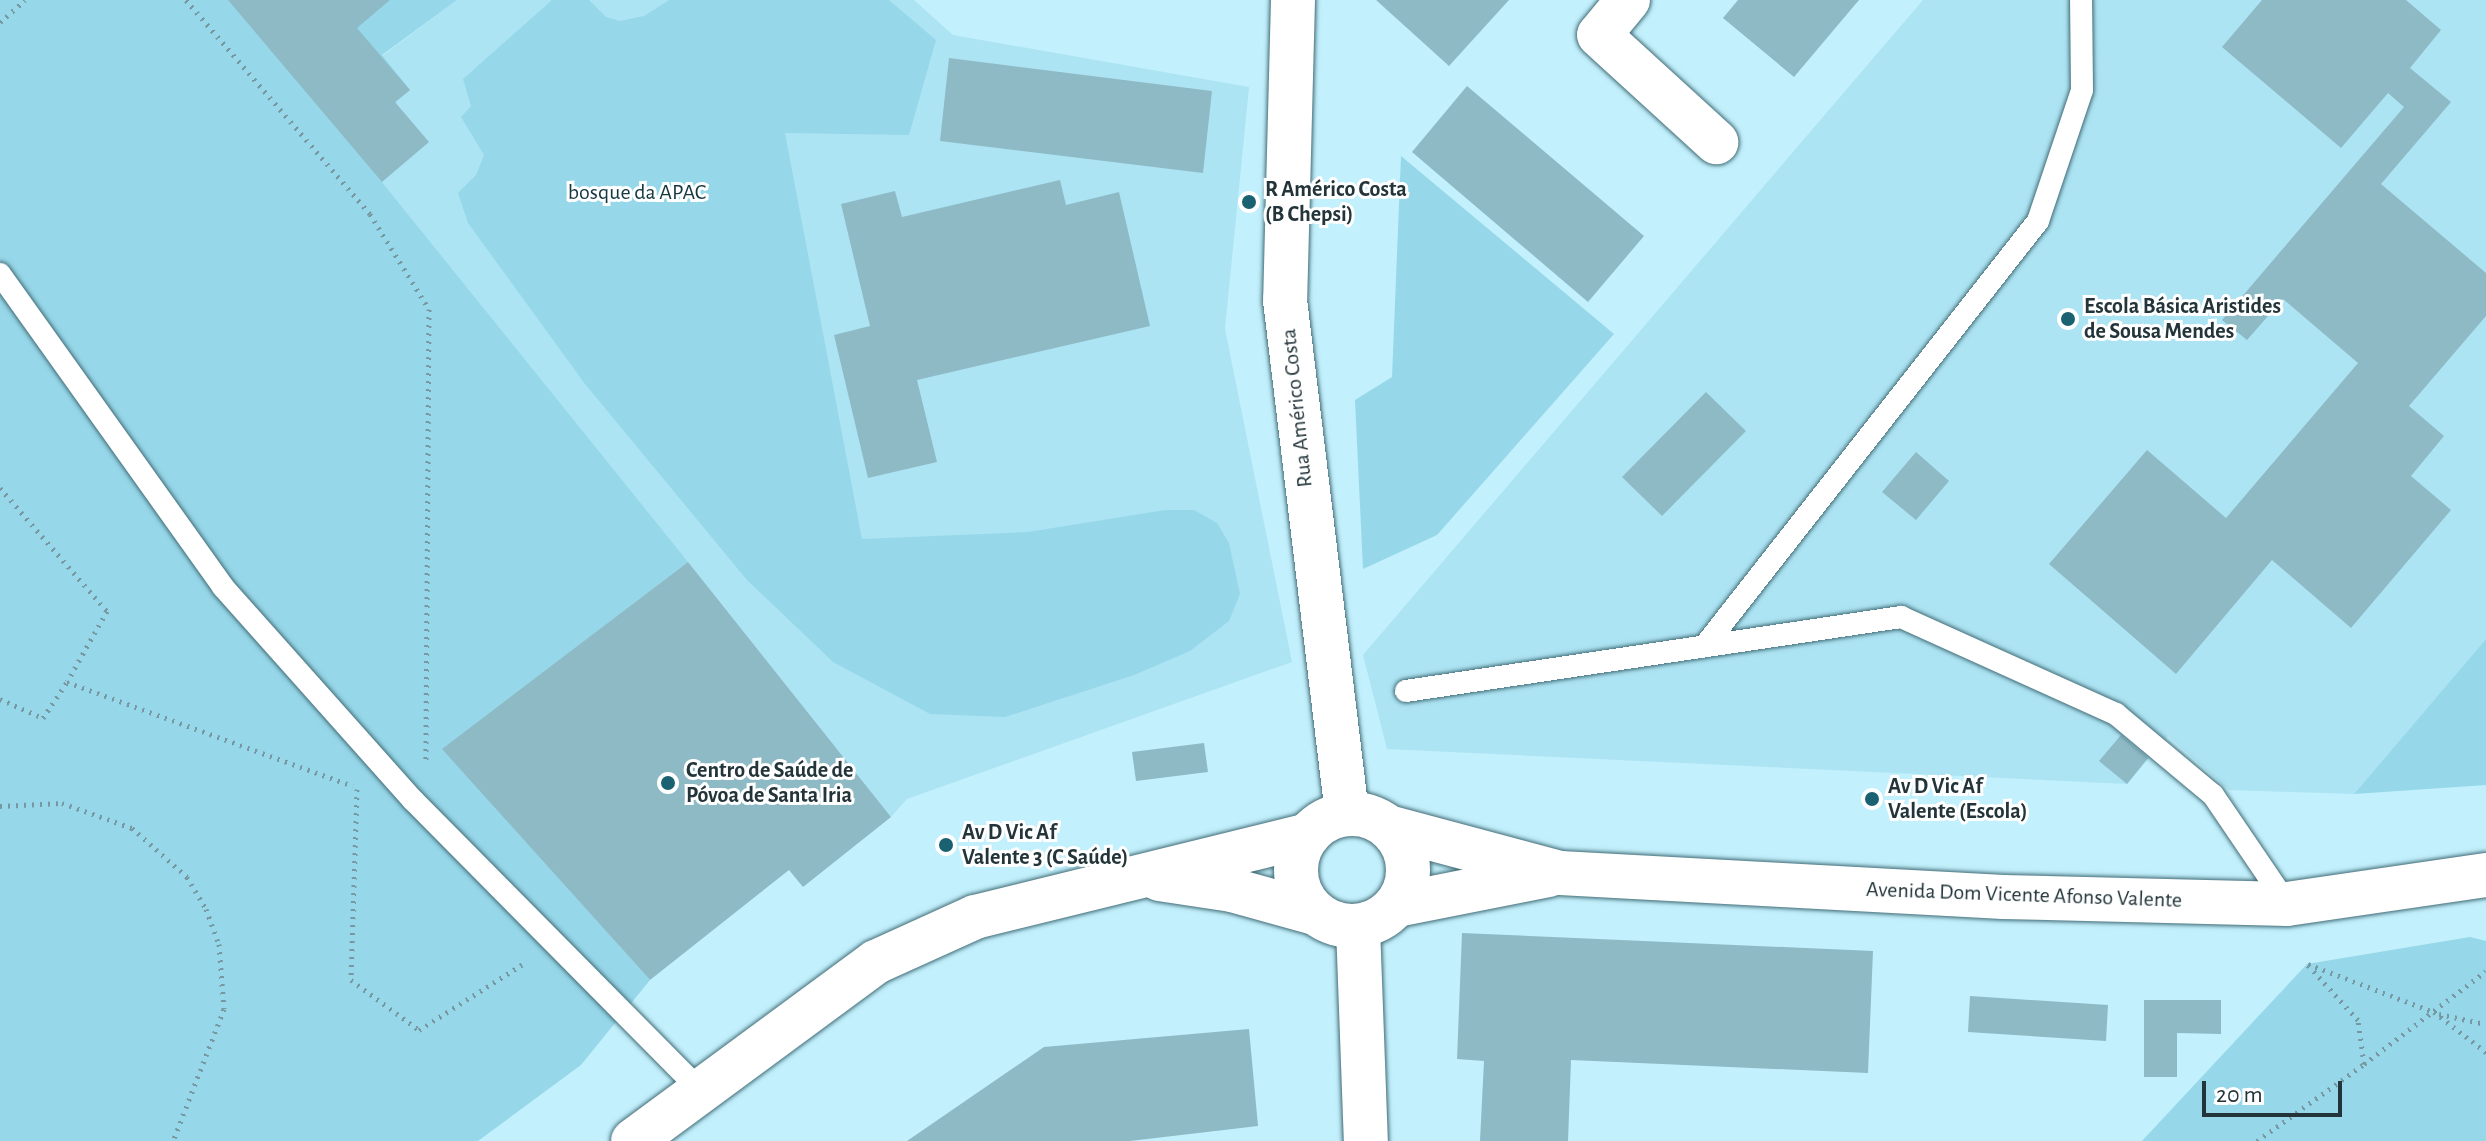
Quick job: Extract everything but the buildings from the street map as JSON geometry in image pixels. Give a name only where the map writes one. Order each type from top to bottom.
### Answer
[{"type":"street","name":"Rua Américo Costa","points":[[1293,0],[1285,300],[1347,814]]},
{"type":"street","points":[[1628,0],[1599,35],[1716,142]]},
{"type":"street","points":[[633,1141],[703,1093],[876,962],[975,917],[1136,876],[1308,835],[1347,814],[1388,827],[1400,840],[1408,865],[1406,890],[1397,905],[1358,927],[1328,921],[1315,913],[1232,890],[1136,876]]},
{"type":"street","name":"Avenida Dom Vicente Afonso Valente","points":[[1388,827],[1560,873],[2003,897],[2287,904],[2486,875]]},
{"type":"street","points":[[1308,835],[1296,866],[1304,900],[1315,913]]},
{"type":"street","name":"Avenida Dom Vicente Afonso Valente","points":[[1397,905],[1560,873]]},
{"type":"street","points":[[1358,927],[1366,1141]]},
{"type":"lane","points":[[1707,643],[2038,221],[2082,90],[2081,0]]},
{"type":"lane","points":[[0,274],[223,587],[413,800],[703,1093]]},
{"type":"lane","points":[[1406,691],[1707,643],[1901,617],[2128,724],[2213,795],[2287,904]]},
{"type":"path","points":[[0,22],[25,0]]},
{"type":"path","points":[[67,682],[357,788],[413,800],[428,757],[429,309],[370,214],[186,0]]},
{"type":"path","points":[[0,488],[107,611],[43,718],[0,699]]},
{"type":"path","points":[[357,788],[351,980],[419,1030],[555,945]]},
{"type":"path","points":[[0,806],[62,803],[132,828],[187,877],[206,909],[219,944],[224,1009],[173,1141]]},
{"type":"path","points":[[2364,1064],[2358,1020],[2307,964],[2434,1012],[2486,1024]]},
{"type":"path","points":[[2257,1141],[2486,971]]},
{"type":"path","points":[[2434,1012],[2486,1052]]},
{"type":"shaded area","points":[[457,0],[914,0],[953,35],[1249,87],[1225,329],[1292,662],[907,799],[891,817],[382,182],[395,102],[382,56]]},
{"type":"shaded area","name":"Escola Básica Aristides de Sousa Mendes","points":[[1923,0],[2486,0],[2486,639],[2354,794],[2229,790],[2168,736],[2127,784],[1387,749],[1363,655]]},
{"type":"green space","points":[[0,0],[457,0],[382,55],[410,90],[396,102],[382,182],[688,562],[443,749],[650,980],[581,1065],[478,1141],[0,1141]]},
{"type":"green space","name":"bosque da APAC","points":[[552,0],[589,0],[606,17],[620,21],[644,16],[669,0],[889,0],[936,40],[909,135],[785,133],[862,539],[1028,532],[1165,510],[1194,510],[1217,523],[1229,543],[1240,594],[1229,621],[1190,651],[1134,675],[1005,717],[930,714],[833,662],[747,580],[585,384],[468,223],[458,193],[476,175],[484,155],[461,117],[471,106],[463,79]]},
{"type":"green space","points":[[1401,156],[1614,334],[1437,535],[1363,569],[1355,400],[1392,377]]},
{"type":"green space","points":[[2486,639],[2486,785],[2354,794]]},
{"type":"green space","points":[[2470,937],[2486,941],[2486,1141],[2142,1141],[2307,964]]},
{"type":"place","name":"R Américo Costa (B Chepsi)","points":[[1249,202]]},
{"type":"place","name":"Escola Básica Aristides de Sousa Mendes","points":[[2068,319]]},
{"type":"place","name":"Centro de Saúde de Póvoa de Santa Iria","points":[[668,783]]},
{"type":"place","name":"Av D Vic Af Valente (Escola)","points":[[1872,799]]},
{"type":"place","name":"Av D Vic Af Valente 3 (C Saúde)","points":[[946,845]]}]
